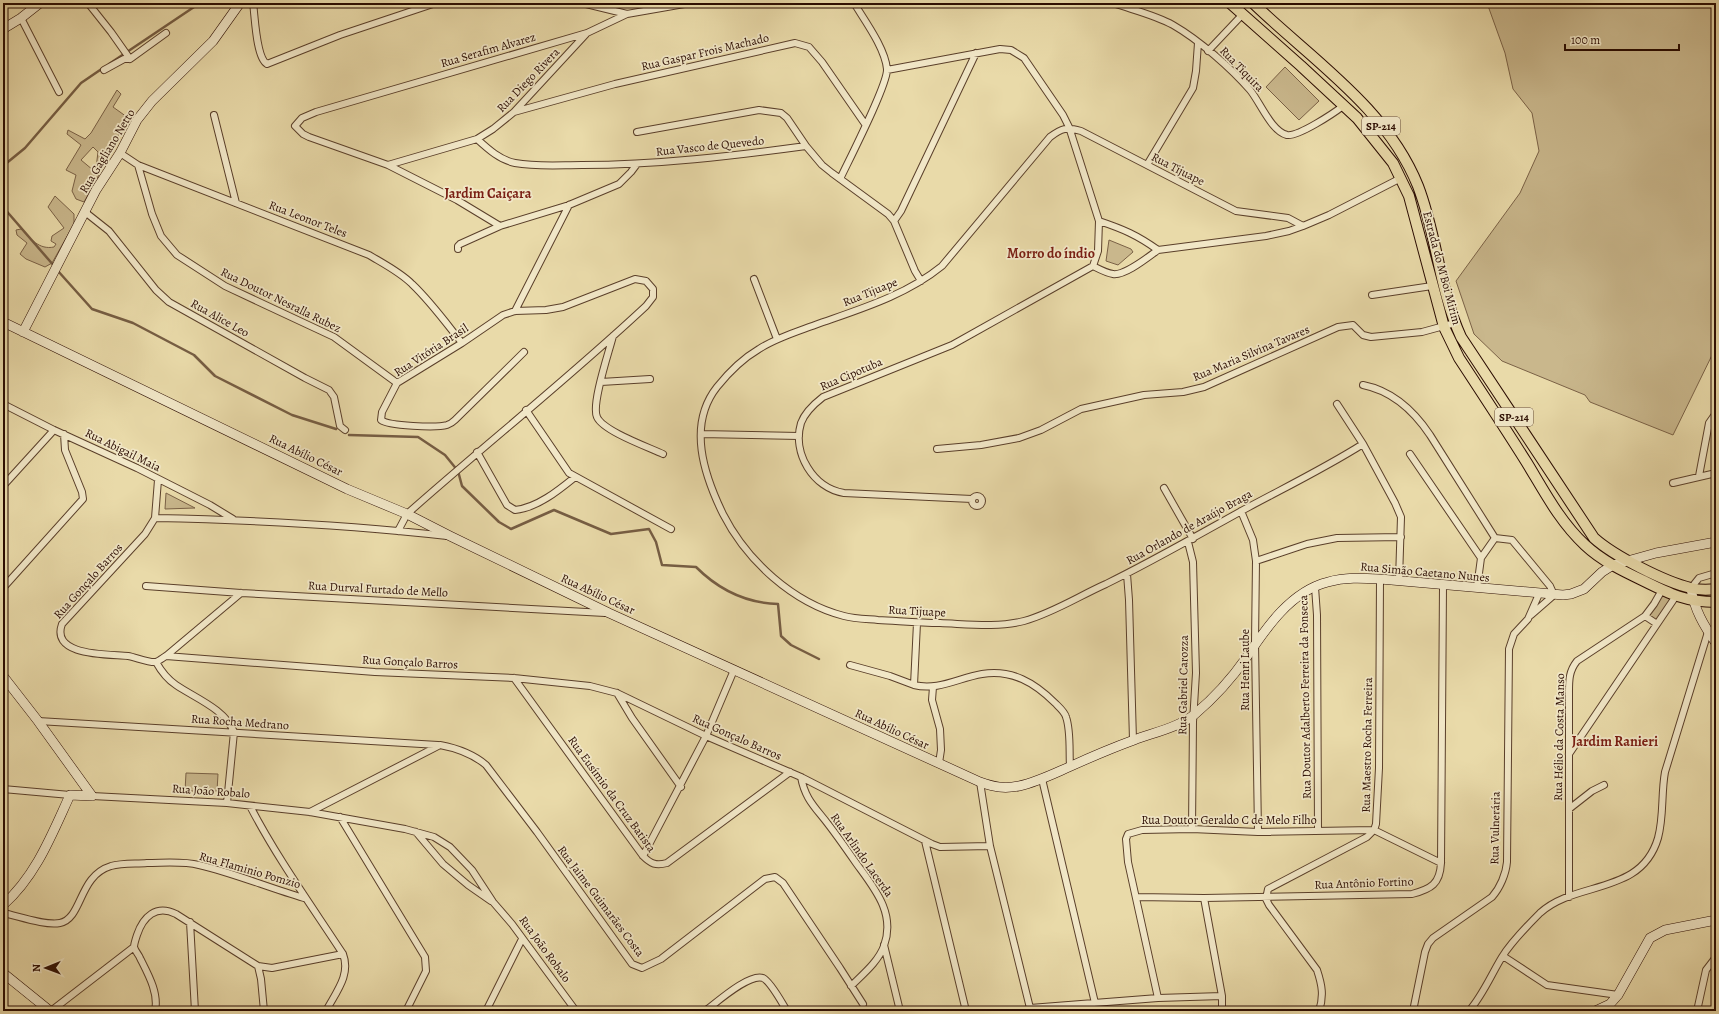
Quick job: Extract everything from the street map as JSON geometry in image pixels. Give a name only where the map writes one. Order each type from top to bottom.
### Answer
[{"type":"main road","points":[[3,29],[21,18],[40,3]]},
{"type":"main road","name":"Rua Gagliano Netto","points":[[23,332],[84,212],[96,190],[120,153],[137,120],[152,101],[213,41],[240,3]]},
{"type":"main road","name":"Estrada do M'Boi Mirim","points":[[1230,3],[1329,92],[1370,134],[1393,163],[1409,196],[1444,327],[1459,358],[1573,532],[1584,544],[1613,565],[1662,590],[1693,601],[1716,602]]},
{"type":"main road","name":"Estrada do M'Boi Mirim","points":[[1253,3],[1353,94],[1373,115],[1391,138],[1412,172],[1423,202],[1455,323],[1470,352],[1594,538],[1603,547],[1656,574],[1691,588],[1716,589]]},
{"type":"main road","points":[[1268,36],[1266,28],[1270,24],[1276,24]]},
{"type":"main road","points":[[1329,92],[1343,101],[1349,100],[1353,94]]},
{"type":"main road","name":"Rua Abílio César","points":[[3,322],[175,404],[347,489],[407,514],[609,613],[980,782],[1000,788],[1006,788],[1042,779],[1133,740],[1174,725],[1194,715]]},
{"type":"main road","name":"Rua Simão Caetano Nunes","points":[[1194,715],[1223,685],[1245,658],[1255,642],[1297,597],[1315,587],[1339,579],[1399,580],[1443,586],[1539,594],[1571,594],[1584,589],[1602,572],[1613,565],[1670,550],[1716,542]]},
{"type":"main road","points":[[1691,588],[1693,601],[1712,633],[1716,643]]},
{"type":"main road","points":[[3,676],[38,720],[92,796]]},
{"type":"main road","points":[[3,905],[18,890],[33,870],[70,795]]},
{"type":"main road","name":"Rua João Robalo","points":[[70,795],[92,796]]},
{"type":"main road","points":[[1595,1011],[1610,1004],[1618,995],[1650,938],[1665,930],[1716,920]]},
{"type":"main road","points":[[3,973],[50,1011]]},
{"type":"street","points":[[88,3],[130,59]]},
{"type":"street","points":[[253,3],[258,48],[263,62],[267,64],[340,35],[436,3]]},
{"type":"street","points":[[571,3],[586,4],[627,14]]},
{"type":"street","name":"Rua Serafim Alvarez","points":[[388,165],[309,137],[303,134],[295,126],[302,118],[316,112],[587,33],[627,14],[690,3]]},
{"type":"street","points":[[840,179],[884,82],[887,70],[880,48],[854,3]]},
{"type":"street","name":"Rua Tiquira","points":[[1113,3],[1172,25],[1198,43],[1251,91],[1272,123],[1287,135],[1295,134],[1311,126],[1343,106]]},
{"type":"street","points":[[1208,51],[1243,14]]},
{"type":"street","points":[[21,18],[59,92]]},
{"type":"street","points":[[104,70],[124,59],[130,59],[166,33]]},
{"type":"street","name":"Rua Diego Rivera","points":[[388,165],[477,139],[493,129],[514,112],[587,33]]},
{"type":"street","name":"Rua Gaspar Frois Machado","points":[[514,112],[615,84],[795,43],[809,47],[822,62],[865,124]]},
{"type":"street","points":[[1147,165],[1193,88],[1198,43]]},
{"type":"street","points":[[887,70],[1000,49],[1011,50],[1024,58],[1063,115],[1069,127],[1099,221],[1098,251],[1093,266],[1113,274],[1119,274],[1132,268],[1158,250],[1266,236],[1289,231],[1329,215],[1401,178]]},
{"type":"street","points":[[894,221],[901,211],[976,53]]},
{"type":"street","points":[[637,132],[759,110],[781,114],[787,118],[806,146],[822,165],[888,214],[894,221],[915,271],[921,281]]},
{"type":"street","points":[[214,115],[236,203]]},
{"type":"street","name":"Rua Tijuape","points":[[998,625],[917,623],[852,618],[841,615],[806,599],[769,574],[746,551],[728,524],[715,498],[703,462],[700,444],[706,405],[716,388],[738,364],[758,349],[777,339],[881,302],[921,281],[942,266],[1050,137],[1058,131],[1069,127],[1081,131],[1236,211],[1288,218],[1303,226]]},
{"type":"street","points":[[3,136],[4,151]]},
{"type":"street","name":"Rua Vasco de Quevedo","points":[[477,139],[491,152],[514,163],[542,165],[637,164],[806,146]]},
{"type":"street","name":"Rua Leonor Teles","points":[[120,153],[138,165],[369,255],[401,275],[416,288],[462,343]]},
{"type":"street","points":[[458,249],[460,244],[500,226],[569,205],[619,184],[637,164]]},
{"type":"street","name":"Rua Doutor Nesralla Rubez","points":[[138,165],[152,214],[164,240],[177,256],[224,286],[334,337],[397,382]]},
{"type":"street","points":[[388,165],[457,200],[500,226]]},
{"type":"street","points":[[398,530],[407,514],[526,410],[557,386],[651,300],[654,292],[646,282],[635,279],[563,307],[546,310],[515,311],[569,205]]},
{"type":"street","name":"Rua Alice Leo","points":[[84,212],[109,231],[156,290],[169,302],[329,390],[334,397],[340,426],[345,430]]},
{"type":"street","points":[[1099,221],[1129,231],[1158,250]]},
{"type":"street","name":"Rua Cipotuba","points":[[972,499],[837,492],[818,481],[810,472],[803,459],[799,436],[801,422],[813,405],[822,397],[952,345],[1093,266]]},
{"type":"street","points":[[754,279],[777,339]]},
{"type":"street","points":[[1372,295],[1432,286]]},
{"type":"street","name":"Rua Vitória Brasil","points":[[515,311],[503,315],[462,343],[397,382],[382,412],[381,420],[384,422],[427,426],[449,425],[456,420],[524,352]]},
{"type":"street","name":"Rua Maria Silvina Tavares","points":[[937,449],[981,445],[1019,438],[1041,430],[1081,409],[1144,396],[1183,392],[1204,387],[1344,326],[1353,326],[1363,334],[1371,337],[1422,332],[1455,323]]},
{"type":"street","points":[[613,336],[601,382],[596,417],[600,423],[621,435],[663,454]]},
{"type":"street","points":[[601,382],[650,379]]},
{"type":"street","points":[[1363,385],[1377,388],[1388,394],[1403,404],[1419,419],[1495,538]]},
{"type":"street","name":"Rua Abigail Maia","points":[[3,404],[54,430],[137,468],[158,480],[210,505],[233,519]]},
{"type":"street","points":[[1337,404],[1363,444],[1401,517],[1399,580]]},
{"type":"street","points":[[526,410],[567,471],[575,477],[671,529]]},
{"type":"street","points":[[1699,476],[1709,423],[1716,413]]},
{"type":"street","points":[[3,486],[54,430]]},
{"type":"street","points":[[3,588],[83,499],[82,492],[65,450],[64,434]]},
{"type":"street","points":[[701,434],[799,436]]},
{"type":"street","name":"Rua Orlando de Araújo Braga","points":[[998,625],[1023,621],[1047,613],[1127,574],[1363,444]]},
{"type":"street","points":[[477,452],[507,505],[515,510],[530,506],[544,499],[575,477]]},
{"type":"street","points":[[1410,454],[1481,558]]},
{"type":"street","points":[[1673,483],[1716,473]]},
{"type":"street","name":"Rua Gonçalo Barros","points":[[156,662],[129,656],[77,651],[65,643],[60,633],[62,624],[145,534],[155,518],[158,480]]},
{"type":"street","name":"Rua Gabriel Carozza","points":[[1164,488],[1190,540],[1193,562],[1196,673],[1192,829]]},
{"type":"street","name":"Rua Henri Laube","points":[[1241,511],[1253,540],[1256,561],[1255,642],[1258,832]]},
{"type":"street","name":"Rua Abigail Maia","points":[[155,518],[233,519],[398,530],[450,536]]},
{"type":"street","points":[[1256,561],[1297,547],[1328,540],[1356,537],[1401,537]]},
{"type":"street","points":[[1477,588],[1481,558],[1495,538]]},
{"type":"street","points":[[1495,538],[1510,539],[1513,541],[1550,586],[1554,595]]},
{"type":"street","points":[[1691,588],[1699,578],[1716,573]]},
{"type":"street","points":[[1127,574],[1130,600],[1133,740]]},
{"type":"street","name":"Rua Maestro Rocha Ferreira","points":[[1266,896],[1268,889],[1347,849],[1367,837],[1374,830],[1377,818],[1378,797],[1380,579]]},
{"type":"street","name":"Rua Durval Furtado de Mello","points":[[146,586],[241,593],[609,613]]},
{"type":"street","name":"Rua Antônio Fortino","points":[[1136,897],[1204,898],[1412,894],[1433,886],[1441,872],[1442,863],[1443,586]]},
{"type":"street","name":"Rua Doutor Adalberto Ferreira da Fonseca","points":[[1315,587],[1317,615],[1318,831]]},
{"type":"street","name":"Rua Hélio da Costa Manso","points":[[1569,897],[1569,692],[1572,667],[1577,661],[1645,616],[1662,590]]},
{"type":"street","points":[[227,803],[234,732],[228,720],[167,677],[156,662],[166,656],[241,593]]},
{"type":"street","name":"Rua Vulnerária","points":[[1530,616],[1539,594]]},
{"type":"street","name":"Rua Vulnerária","points":[[1413,1011],[1428,944],[1433,938],[1492,897],[1506,871],[1508,649],[1514,634],[1530,616],[1554,595]]},
{"type":"street","points":[[1569,754],[1676,596]]},
{"type":"street","points":[[1645,616],[1657,624]]},
{"type":"street","points":[[914,685],[917,623]]},
{"type":"street","points":[[1469,1011],[1477,1002],[1503,956],[1540,914],[1550,905],[1633,874],[1647,860],[1657,840],[1662,816],[1663,782],[1665,772],[1712,633]]},
{"type":"street","name":"Rua Gonçalo Barros","points":[[166,656],[375,672],[514,678],[573,683],[617,693],[706,736],[801,777],[925,841],[940,846],[990,846]]},
{"type":"street","points":[[850,665],[890,676],[914,685],[933,687],[982,674],[1000,673],[1028,681],[1036,686],[1062,710],[1066,717],[1070,766]]},
{"type":"street","points":[[643,856],[706,736],[734,670]]},
{"type":"street","name":"Rua Eusímio da Cruz Batista","points":[[514,678],[643,856],[655,865],[667,863],[790,772]]},
{"type":"street","points":[[933,687],[932,703],[940,729],[941,750],[939,764]]},
{"type":"street","points":[[617,693],[632,718],[680,788]]},
{"type":"street","name":"Rua Rocha Medrano","points":[[38,720],[440,745]]},
{"type":"street","points":[[310,812],[440,745]]},
{"type":"street","name":"Rua Jaime Guimarães Costa","points":[[440,745],[465,753],[486,766],[537,832],[632,964],[642,968],[661,959],[766,879],[775,877],[783,883],[862,1004]]},
{"type":"street","name":"Rua Arlindo Lacerda","points":[[801,777],[806,796],[836,834],[881,899],[887,917],[884,945],[876,959],[851,986]]},
{"type":"street","points":[[1042,779],[1095,1003]]},
{"type":"street","points":[[980,782],[990,846],[1028,1009],[1158,998],[1222,996]]},
{"type":"street","points":[[1569,809],[1592,791],[1604,785]]},
{"type":"street","name":"Rua João Robalo","points":[[3,789],[70,795]]},
{"type":"street","name":"Rua João Robalo","points":[[92,796],[227,803],[310,812],[340,816],[416,832],[440,840],[463,859],[472,870],[493,902],[512,924],[576,1011]]},
{"type":"street","points":[[250,806],[260,826],[304,898],[343,954],[347,968],[344,977],[326,1011]]},
{"type":"street","points":[[340,816],[425,957],[426,972],[406,1011]]},
{"type":"street","name":"Rua Doutor Geraldo C de Melo Filho","points":[[1158,998],[1128,862],[1126,839],[1128,834],[1142,830],[1192,829],[1258,832],[1374,830],[1442,863]]},
{"type":"street","name":"Rua João Robalo","points":[[416,832],[443,864],[468,885],[493,902]]},
{"type":"street","points":[[925,841],[966,1011]]},
{"type":"street","name":"Rua Flaminio Pomzio","points":[[3,913],[43,922],[61,923],[67,920],[75,910],[87,884],[95,874],[110,866],[177,862],[199,865],[304,898]]},
{"type":"street","points":[[1266,896],[1269,905],[1317,970],[1322,993],[1319,1011]]},
{"type":"street","points":[[1204,898],[1222,996],[1222,1011]]},
{"type":"street","points":[[50,1011],[134,948],[137,935],[143,921],[153,913],[160,910],[171,912],[190,922],[258,966],[272,968],[343,954]]},
{"type":"street","points":[[190,922],[195,1011]]},
{"type":"street","points":[[486,1011],[522,939]]},
{"type":"street","points":[[884,945],[900,1011]]},
{"type":"street","points":[[134,948],[145,968],[154,991],[156,1001],[155,1011]]},
{"type":"street","points":[[1503,956],[1547,985],[1618,995]]},
{"type":"street","points":[[1698,1011],[1706,970],[1716,957]]},
{"type":"street","points":[[258,966],[261,979],[264,1011]]},
{"type":"street","points":[[705,1011],[744,982],[758,978],[764,978],[770,984],[788,1011]]},
{"type":"shaded area","points":[[1487,3],[1661,3],[1665,7],[1716,3],[1716,347],[1673,435],[1590,402],[1585,395],[1502,361],[1474,334],[1456,281],[1520,193],[1539,151],[1532,113],[1513,89],[1505,53]]},
{"type":"shaded area","points":[[1285,67],[1319,101],[1299,120],[1266,87]]},
{"type":"shaded area","points":[[117,90],[121,94],[113,107],[127,117],[102,169],[96,168],[98,152],[93,147],[81,160],[99,175],[84,202],[76,199],[72,191],[76,175],[66,170],[81,145],[67,134],[68,130],[85,139],[91,133]]},
{"type":"shaded area","points":[[55,196],[74,214],[74,224],[52,263],[45,267],[26,259],[20,254],[27,243],[17,235],[16,230],[21,229],[32,240],[44,247],[54,247],[56,244],[51,241],[52,236],[64,228],[48,207]]},
{"type":"shaded area","points":[[1109,240],[1131,249],[1133,252],[1118,265],[1106,261]]},
{"type":"shaded area","points":[[166,493],[195,508],[165,509]]},
{"type":"shaded area","points":[[1662,595],[1672,599],[1658,623],[1648,616]]},
{"type":"shaded area","points":[[186,773],[218,774],[217,791],[185,791]]},
{"type":"waterway","points":[[109,64],[200,3]]},
{"type":"waterway","points":[[3,166],[25,148],[81,83],[103,68]]},
{"type":"waterway","points":[[3,207],[55,267]]},
{"type":"waterway","points":[[58,271],[92,309],[133,323],[194,355],[215,376],[292,415],[336,429]]},
{"type":"waterway","points":[[349,435],[418,437],[445,455],[458,471],[462,486],[499,522],[511,529],[554,510],[611,534],[649,529],[656,542],[662,565],[696,567],[723,589],[733,594],[754,601],[778,604],[781,636],[791,645],[819,659]]},
{"type":"district","name":"Jardim Caiçara","points":[[488,193]]},
{"type":"district","name":"Morro do índio","points":[[1051,253]]},
{"type":"district","name":"Jardim Ranieri","points":[[1615,741]]}]
